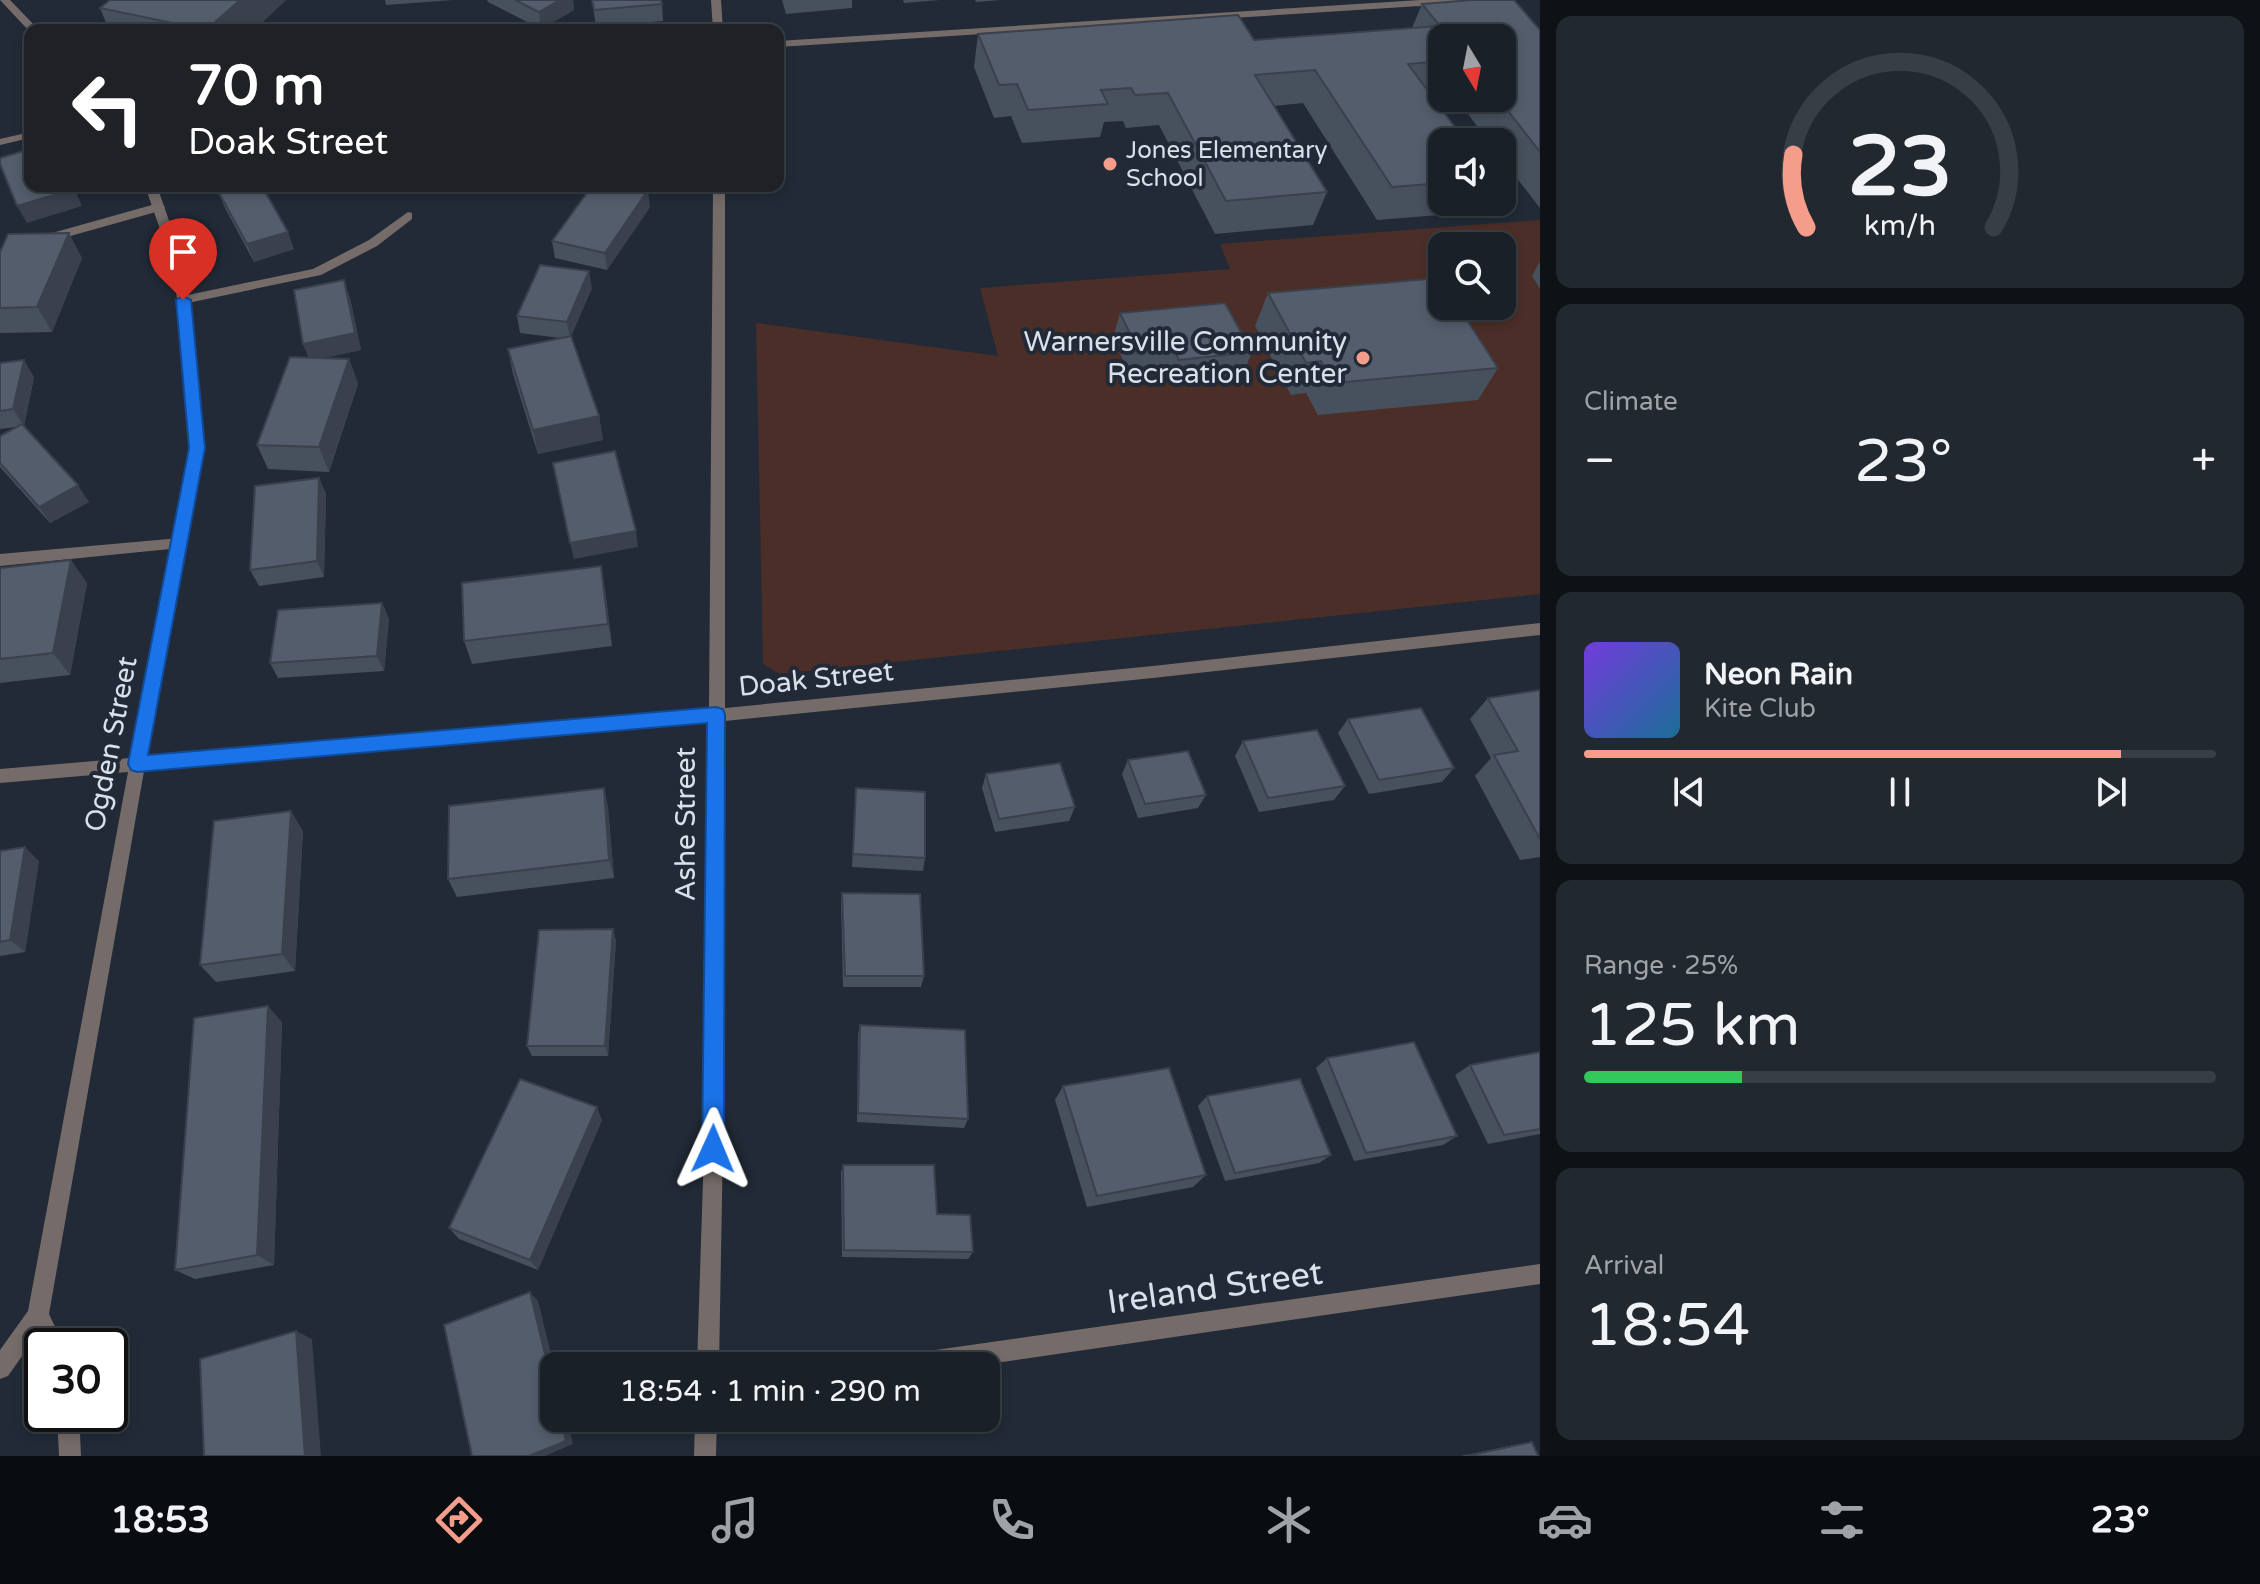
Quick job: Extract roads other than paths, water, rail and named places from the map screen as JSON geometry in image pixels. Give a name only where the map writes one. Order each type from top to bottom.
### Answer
[{"type":"street","points":[[4,0],[28,24]]},
{"type":"street","points":[[716,0],[718,24]]},
{"type":"street","points":[[784,44],[1467,0]]},
{"type":"street","points":[[0,142],[24,136]]},
{"type":"street","name":"Ogden Street","points":[[0,1368],[38,1315],[197,448],[177,261],[153,192]]},
{"type":"street","name":"Ashe Street","points":[[708,1352],[715,1087],[719,192]]},
{"type":"street","points":[[29,244],[159,207]]},
{"type":"street","points":[[183,300],[317,272],[373,243],[408,216]]},
{"type":"street","points":[[0,560],[180,543]]},
{"type":"street","name":"Doak Street","points":[[0,776],[716,715],[1153,672],[1540,629]]},
{"type":"street","name":"Ireland Street","points":[[997,1352],[1540,1274]]},
{"type":"street","points":[[38,1315],[44,1328]]},
{"type":"street","points":[[69,1432],[70,1456]]},
{"type":"street","points":[[705,1456],[706,1432]]},
{"type":"place","name":"Jones Elementary School","points":[[1110,164]]},
{"type":"place","name":"Warnersville Community Recreation Center","points":[[1363,358]]}]
